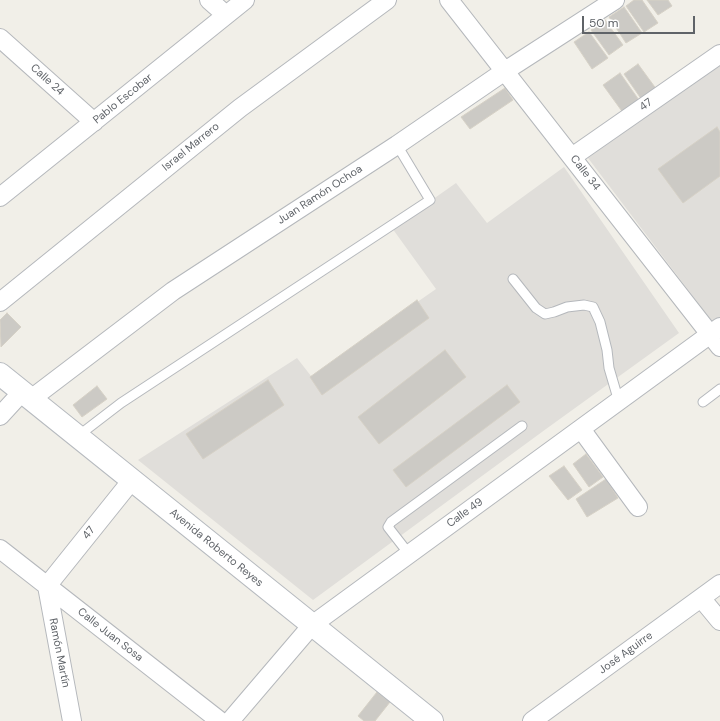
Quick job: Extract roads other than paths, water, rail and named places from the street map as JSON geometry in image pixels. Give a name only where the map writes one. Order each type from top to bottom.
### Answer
[{"type":"main road","name":"Avenida Roberto Reyes","points":[[0,374],[432,721]]},
{"type":"street","points":[[209,0],[226,15]]},
{"type":"street","name":"Pablo Escobar","points":[[0,197],[245,0]]},
{"type":"street","name":"Israel Marrero","points":[[0,302],[240,108],[387,0]]},
{"type":"street","name":"Calle 34","points":[[449,0],[572,157],[717,336]]},
{"type":"street","name":"Juan Ramón Ochoa","points":[[0,416],[26,395],[173,291],[397,145],[505,71],[614,0]]},
{"type":"street","name":"Calle 24","points":[[0,38],[94,122]]},
{"type":"street","name":"47","points":[[572,157],[720,54]]},
{"type":"street","name":"Calle 49","points":[[230,721],[312,625],[581,429],[717,336]]},
{"type":"street","points":[[581,429],[638,507]]},
{"type":"street","name":"47","points":[[47,586],[132,480]]},
{"type":"street","name":"Calle Juan Sosa","points":[[0,549],[220,721]]},
{"type":"street","name":"José Aguirre","points":[[532,721],[720,584]]},
{"type":"street","name":"Ramón Martín","points":[[47,586],[72,721]]},
{"type":"street","points":[[701,598],[720,621]]},
{"type":"lane","points":[[78,436],[121,403],[430,200],[397,145]]},
{"type":"lane","points":[[513,279],[536,308],[545,314],[578,305],[593,307],[600,322],[607,350],[609,368],[619,402]]},
{"type":"lane","points":[[703,402],[720,388]]},
{"type":"lane","points":[[408,554],[388,527],[391,522],[522,426]]}]
